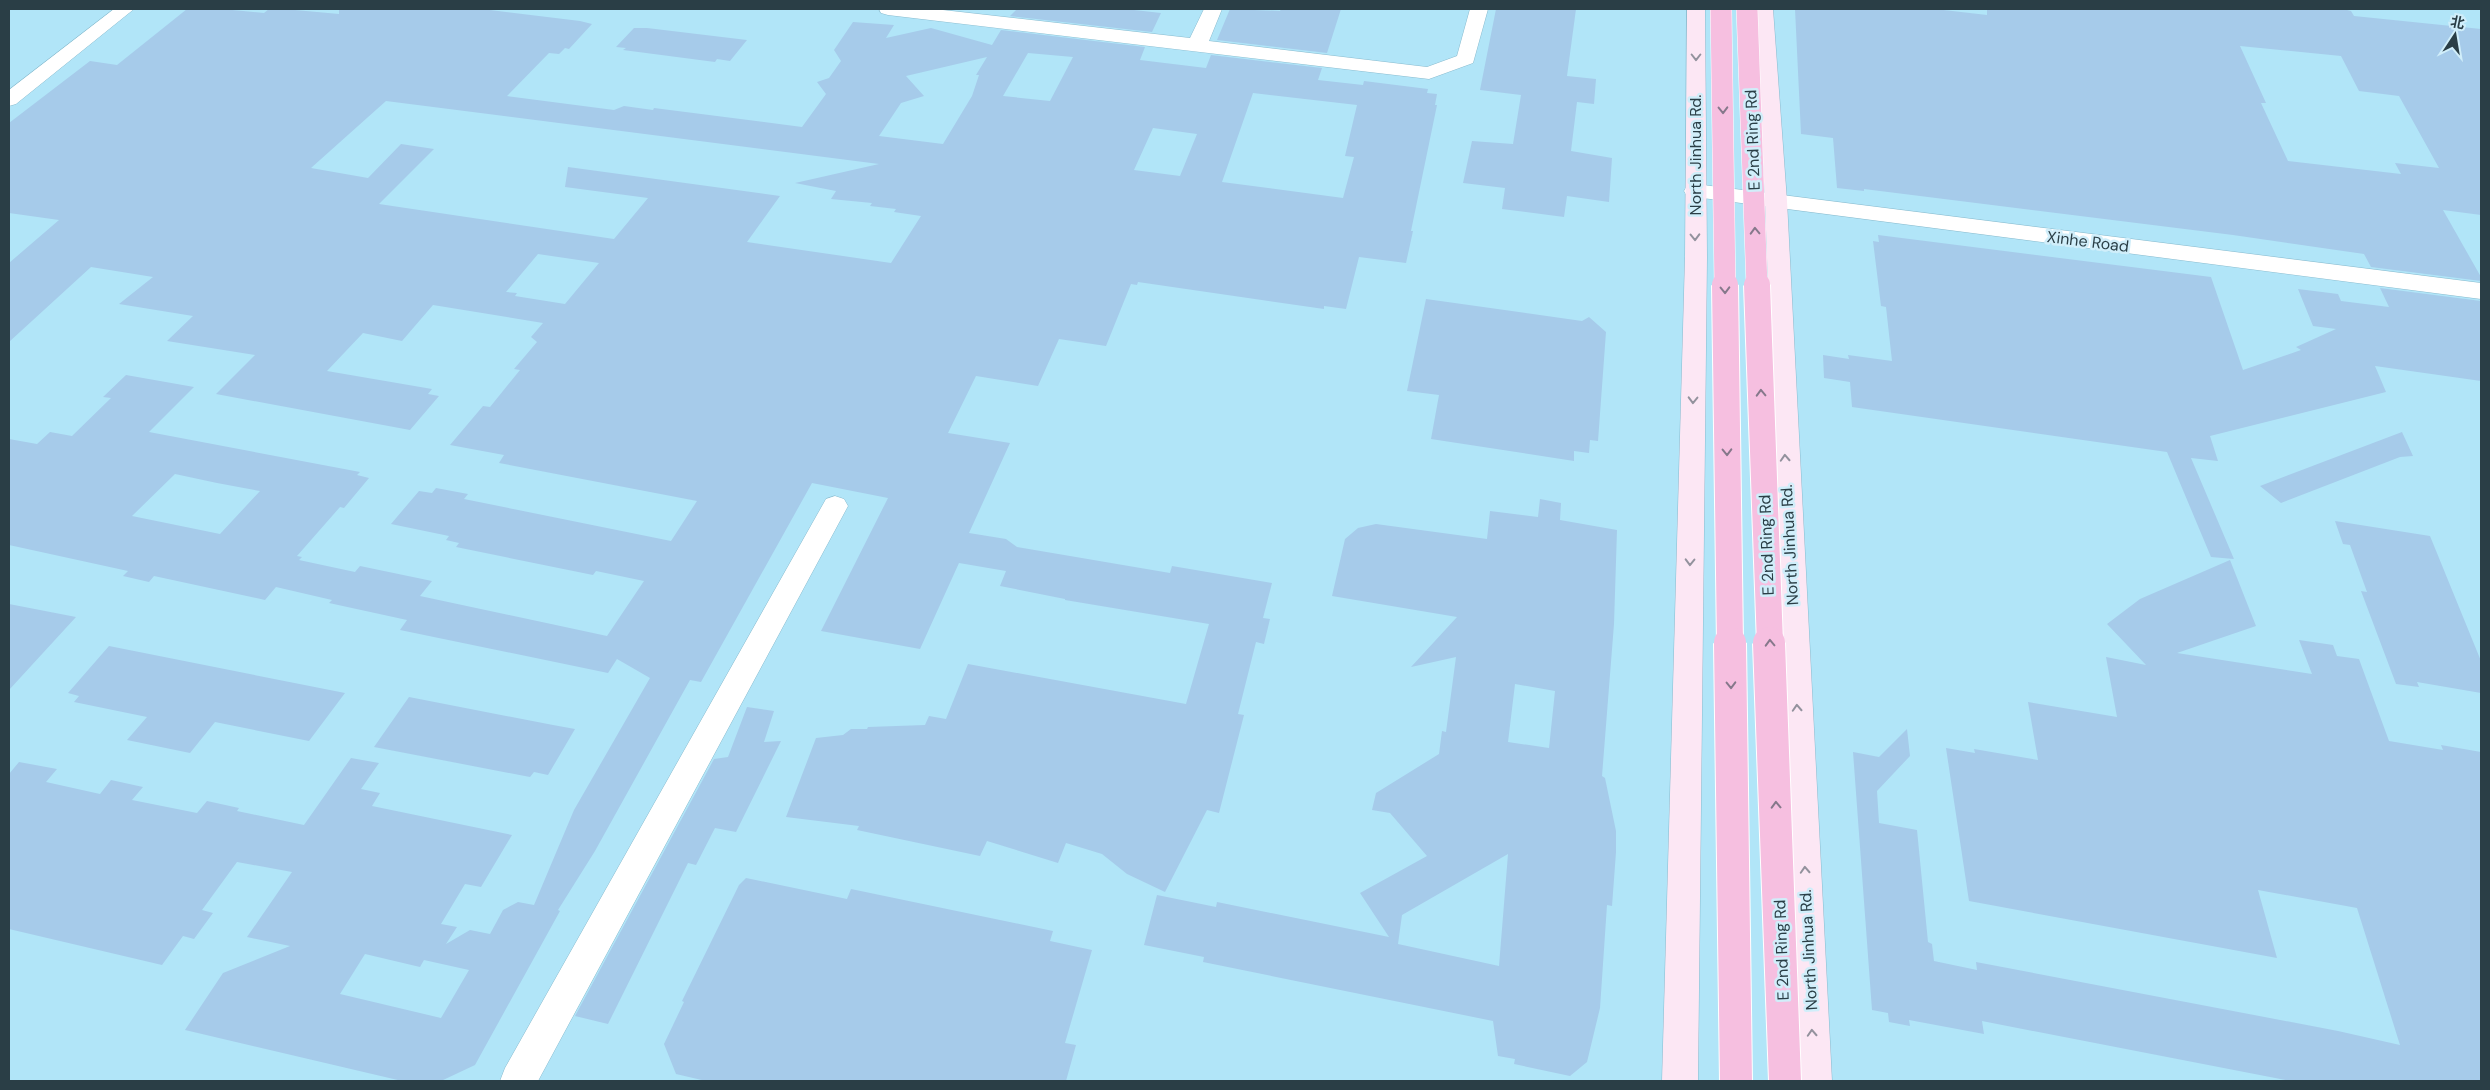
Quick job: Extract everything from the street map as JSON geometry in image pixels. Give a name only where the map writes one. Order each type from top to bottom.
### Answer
[{"type":"highway","name":"E 2nd Ring Rd","points":[[1721,9],[1736,1081]]},
{"type":"highway","name":"E 2nd Ring Rd","points":[[1748,9],[1785,1081]]},
{"type":"main road","name":"North Jinhua Rd.","points":[[1680,1081],[1696,267],[1696,9]]},
{"type":"main road","name":"North Jinhua Rd.","points":[[1764,9],[1776,202],[1814,1081]]},
{"type":"street","points":[[9,100],[125,9]]},
{"type":"street","points":[[888,9],[1429,73],[1466,59],[1478,9]]},
{"type":"street","points":[[1197,45],[1213,9]]},
{"type":"street","name":"Xinhe Road","points":[[1695,191],[2481,292]]},
{"type":"street","points":[[518,1081],[835,506]]},
{"type":"building","points":[[187,9],[222,9],[264,13],[269,9],[284,9],[339,14],[339,9],[482,9],[592,24],[569,49],[565,48],[559,54],[549,53],[507,96],[614,110],[624,106],[653,110],[654,108],[802,127],[826,94],[817,82],[829,78],[841,61],[834,50],[853,22],[894,25],[886,38],[931,28],[992,45],[1001,30],[1145,47],[1140,60],[1206,68],[1211,55],[1322,68],[1318,80],[1363,85],[1364,81],[1428,89],[1427,93],[1437,94],[1435,105],[1437,105],[1406,263],[1359,257],[1346,309],[1324,306],[1324,309],[1138,282],[1137,285],[1131,284],[1106,346],[1059,339],[1038,386],[976,376],[948,433],[1010,443],[969,533],[1006,539],[1017,547],[1170,573],[1172,566],[1272,583],[1263,618],[1270,619],[1264,644],[1256,642],[1238,714],[1244,715],[1219,813],[1207,810],[1165,892],[1127,874],[1102,854],[1066,843],[1058,863],[987,841],[980,856],[857,830],[859,826],[786,817],[816,738],[843,735],[851,729],[925,725],[929,716],[946,719],[968,664],[1186,704],[1209,624],[1065,600],[1000,586],[1006,571],[959,563],[920,649],[821,631],[888,498],[812,483],[701,682],[690,680],[595,851],[558,910],[560,911],[475,1065],[441,1081],[402,1081],[185,1030],[223,973],[290,946],[247,937],[292,872],[237,862],[202,910],[213,913],[194,939],[183,936],[162,965],[9,929],[9,774],[19,762],[57,769],[46,782],[100,794],[111,780],[143,787],[132,800],[197,813],[207,801],[239,808],[237,811],[304,825],[351,758],[379,763],[361,789],[380,793],[372,806],[512,835],[481,887],[465,884],[441,924],[457,927],[446,944],[470,930],[490,934],[503,910],[518,902],[534,905],[574,810],[650,678],[617,659],[608,673],[400,630],[407,620],[329,603],[332,600],[276,587],[265,600],[154,576],[149,582],[123,576],[128,571],[9,545],[9,439],[37,444],[50,432],[72,436],[111,398],[103,397],[126,375],[194,387],[149,432],[360,472],[357,475],[369,478],[344,508],[340,507],[297,556],[302,557],[299,560],[355,572],[360,566],[432,581],[420,596],[607,636],[644,581],[596,571],[593,575],[456,547],[459,543],[446,540],[449,536],[391,524],[419,491],[432,493],[436,488],[468,494],[464,499],[671,541],[697,501],[499,463],[504,455],[450,445],[483,406],[490,407],[520,370],[514,369],[537,342],[531,337],[543,323],[433,305],[402,341],[363,333],[327,371],[432,389],[428,394],[439,396],[410,430],[216,394],[255,355],[167,341],[193,316],[119,304],[153,277],[91,267],[9,342],[9,263],[59,220],[9,213],[9,123],[90,61],[117,65]],"holes":[[[1028,53],[1073,57],[1050,101],[1003,96]],[[987,57],[976,75],[979,75],[972,96],[943,144],[879,136],[901,103],[924,96],[906,76]],[[1253,93],[1357,105],[1345,156],[1354,157],[1343,198],[1222,182]],[[386,101],[879,164],[795,183],[836,191],[831,199],[872,203],[870,206],[896,209],[894,212],[921,216],[891,263],[747,242],[780,196],[568,167],[565,187],[648,198],[614,239],[379,204],[434,149],[401,144],[368,178],[311,168]],[[1153,128],[1197,134],[1180,176],[1134,170]],[[538,254],[599,263],[565,304],[515,296],[517,293],[506,292]],[[175,474],[260,491],[220,534],[132,516]],[[365,954],[420,967],[424,960],[469,970],[441,1018],[340,994]]]},
{"type":"building","points":[[1017,9],[1125,9],[1161,13],[1152,32],[1010,16]]},
{"type":"building","points":[[1230,9],[1280,11],[1281,9],[1341,9],[1327,53],[1217,40]]},
{"type":"building","points":[[1496,9],[1576,9],[1567,76],[1596,79],[1594,104],[1577,102],[1571,151],[1612,158],[1609,202],[1567,196],[1564,217],[1502,209],[1505,188],[1463,183],[1472,141],[1513,144],[1521,95],[1480,90]]},
{"type":"building","points":[[1795,9],[1935,9],[1987,15],[1987,9],[2343,9],[2351,11],[2354,16],[2481,29],[2481,215],[2443,210],[2481,277],[2481,281],[2371,267],[2364,254],[2233,235],[1864,189],[1864,191],[1837,188],[1833,138],[1801,134]],"holes":[[[2240,46],[2341,56],[2359,91],[2399,96],[2439,168],[2395,163],[2401,174],[2288,161],[2261,103],[2266,103]]]},
{"type":"building","points":[[634,28],[747,40],[730,61],[717,59],[715,62],[623,50],[626,48],[616,47]]},
{"type":"building","points":[[1878,235],[2211,277],[2243,370],[2301,350],[2296,347],[2336,329],[2313,326],[2298,289],[2338,294],[2341,301],[2389,307],[2380,288],[2481,301],[2481,381],[2375,366],[2386,392],[2210,436],[2218,461],[2191,458],[2234,559],[2211,557],[2167,452],[1852,407],[1850,382],[1824,378],[1823,355],[1849,359],[1848,355],[1892,361],[1886,307],[1881,306],[1873,241],[1879,242]]},
{"type":"building","points":[[1426,299],[1582,321],[1589,317],[1606,332],[1598,441],[1590,440],[1589,453],[1574,451],[1574,461],[1431,439],[1439,395],[1407,391]]},
{"type":"building","points":[[2402,432],[2413,456],[2400,457],[2281,503],[2260,486]]},
{"type":"building","points":[[1540,499],[1561,503],[1560,520],[1617,530],[1614,624],[1602,776],[1605,778],[1616,831],[1616,852],[1612,906],[1607,905],[1600,1008],[1587,1062],[1570,1076],[1514,1064],[1515,1059],[1498,1056],[1493,1021],[1203,962],[1204,957],[1144,945],[1157,895],[1216,907],[1217,902],[1389,937],[1360,893],[1427,856],[1390,813],[1372,810],[1376,793],[1439,754],[1442,731],[1446,732],[1456,657],[1411,667],[1457,617],[1332,596],[1345,539],[1358,528],[1376,524],[1487,539],[1490,511],[1538,517]],"holes":[[[1515,684],[1555,691],[1549,748],[1508,742]],[[1508,854],[1499,966],[1398,944],[1402,915]]]},
{"type":"building","points":[[2335,521],[2430,536],[2481,661],[2481,693],[2417,682],[2419,687],[2396,684],[2361,591],[2367,592],[2350,545],[2343,544]]},
{"type":"building","points":[[2230,560],[2256,626],[2177,653],[2312,674],[2299,640],[2333,645],[2337,656],[2359,659],[2389,741],[2443,750],[2441,745],[2481,752],[2481,1081],[2290,1081],[1982,1021],[1984,1034],[1909,1020],[1910,1026],[1889,1022],[1888,1013],[1872,1010],[1853,752],[1879,757],[1907,729],[1910,756],[1877,791],[1879,823],[1917,830],[1928,942],[1932,944],[1934,961],[1977,970],[1976,962],[2338,1031],[2400,1045],[2357,908],[2258,890],[2277,958],[1969,901],[1946,748],[1975,753],[1974,749],[2038,760],[2028,702],[2117,717],[2106,657],[2146,665],[2107,624],[2140,599]]},
{"type":"building","points":[[9,604],[76,617],[9,690]]},
{"type":"building","points":[[109,646],[345,693],[309,741],[215,722],[190,753],[127,740],[147,717],[74,702],[79,696],[68,693]]},
{"type":"building","points":[[409,697],[575,729],[548,775],[534,772],[530,777],[374,747]]},
{"type":"building","points":[[747,707],[774,711],[764,742],[781,741],[736,832],[715,828],[696,865],[688,863],[608,1024],[575,1016],[714,759],[728,757]]},
{"type":"building","points":[[746,878],[847,899],[851,889],[1053,931],[1050,941],[1092,950],[1065,1043],[1076,1045],[1066,1081],[706,1081],[676,1074],[664,1044],[684,1002],[682,1001],[739,885]]}]
